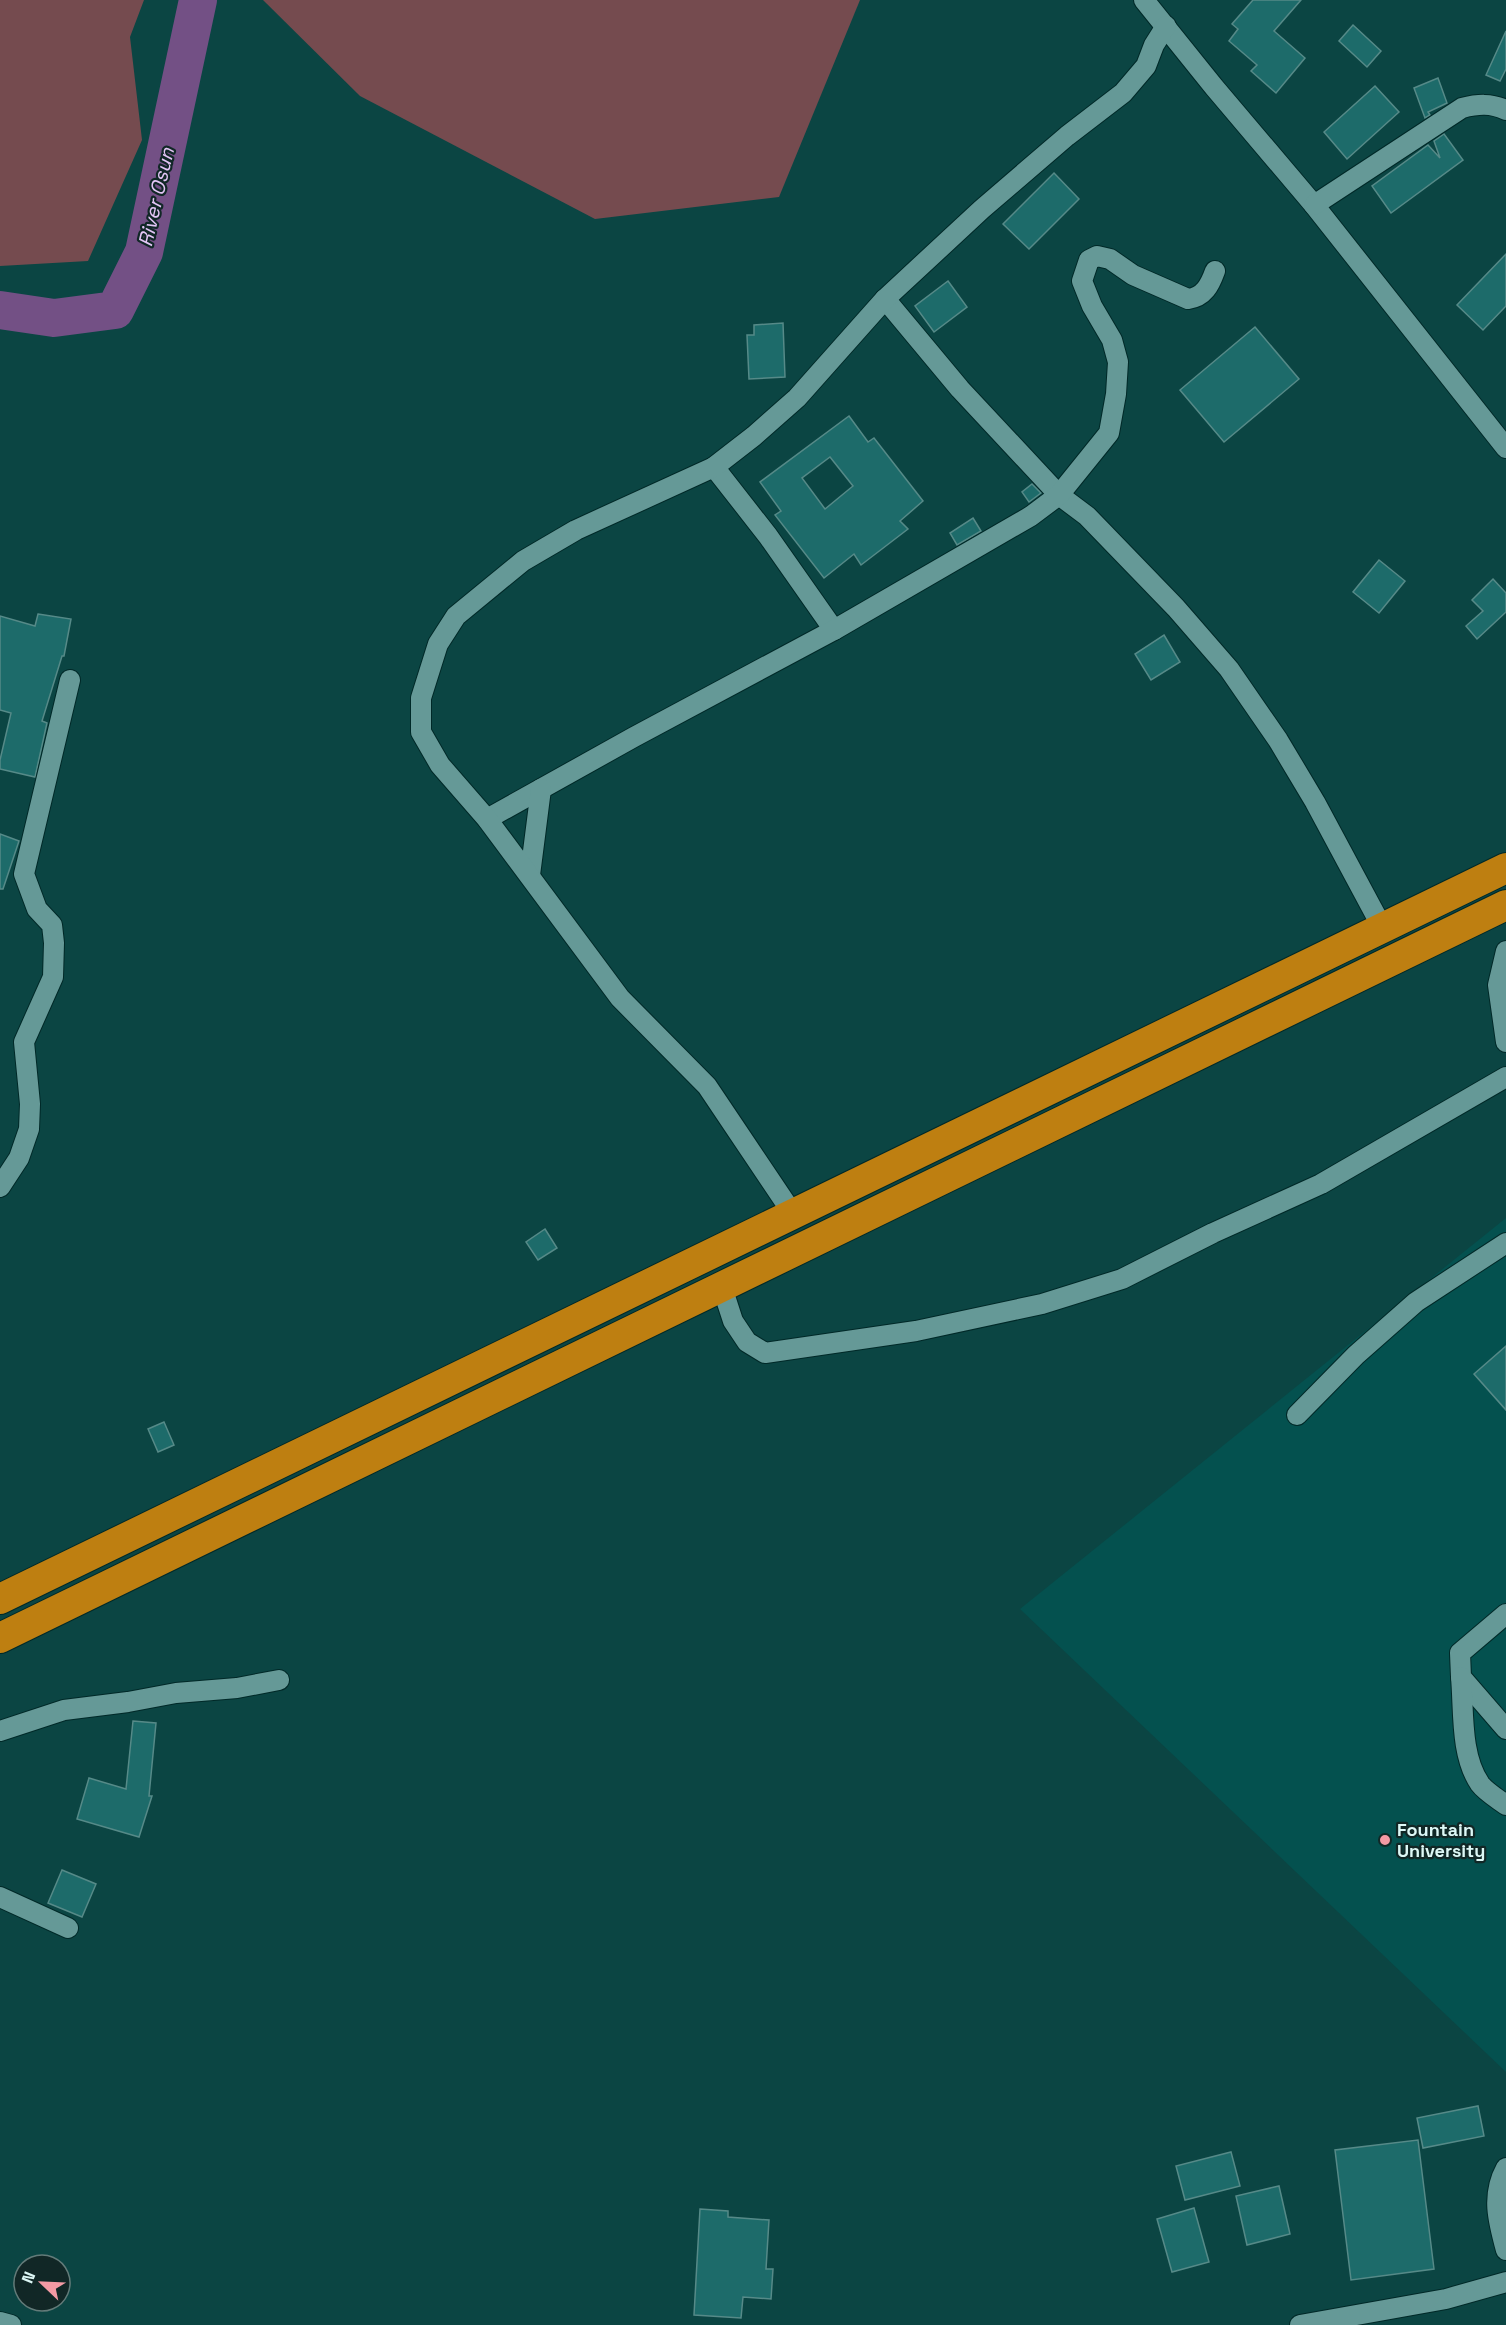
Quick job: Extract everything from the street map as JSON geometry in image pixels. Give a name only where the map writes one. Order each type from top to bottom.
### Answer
[{"type":"highway","points":[[0,1599],[1506,868]]},
{"type":"highway","points":[[0,1638],[1506,905]]},
{"type":"street","points":[[1144,0],[1314,205],[1506,448]]},
{"type":"street","points":[[793,1214],[707,1086],[620,998],[488,819],[440,765],[422,732],[421,698],[438,644],[456,616],[523,561],[576,530],[714,467],[797,398],[885,299],[982,209],[1067,136],[1123,93],[1146,66],[1154,45],[1166,26]]},
{"type":"street","points":[[1314,205],[1462,108],[1477,104],[1498,106],[1506,110]]},
{"type":"street","points":[[488,819],[834,630],[1031,516],[1059,495],[1109,433],[1116,394],[1118,362],[1112,340],[1092,306],[1083,281],[1089,260],[1097,256],[1110,259],[1133,275],[1188,299],[1196,298],[1209,287],[1215,271]]},
{"type":"street","points":[[885,299],[960,389],[1059,495],[1087,516],[1176,608],[1229,669],[1278,740],[1315,802],[1382,927]]},
{"type":"street","points":[[714,467],[768,536],[834,630]]},
{"type":"street","points":[[0,1187],[19,1158],[29,1129],[30,1104],[24,1042],[53,978],[52,925],[37,909],[24,874],[70,680]]},
{"type":"street","points":[[530,875],[541,789]]},
{"type":"street","points":[[1506,951],[1498,985],[1506,1042]]},
{"type":"street","points":[[722,1287],[733,1321],[742,1335],[747,1342],[765,1353],[916,1331],[1042,1304],[1122,1279],[1213,1233],[1321,1184],[1506,1077]]},
{"type":"street","points":[[1297,1415],[1356,1355],[1416,1302],[1506,1243]]},
{"type":"street","points":[[1506,1614],[1460,1653],[1465,1736],[1469,1759],[1481,1785],[1506,1805]]},
{"type":"street","points":[[1461,1677],[1506,1729]]},
{"type":"street","points":[[0,1731],[64,1710],[176,1693],[237,1688],[279,1680]]},
{"type":"street","points":[[0,1897],[68,1928]]},
{"type":"street","points":[[1506,2168],[1496,2198],[1502,2212],[1506,2250]]},
{"type":"street","points":[[1301,2325],[1446,2299],[1506,2282]]},
{"type":"street","points":[[0,2322],[11,2325]]},
{"type":"shaded area","points":[[0,0],[144,0],[130,37],[142,140],[88,261],[0,266]]},
{"type":"shaded area","points":[[263,0],[860,0],[779,197],[595,219],[360,96]]},
{"type":"shaded area","name":"Fountain University","points":[[1506,1218],[1506,2072],[1020,1609]]},
{"type":"building","points":[[1253,0],[1301,0],[1274,31],[1305,58],[1276,93],[1251,71],[1257,65],[1229,41],[1238,29],[1232,24]]},
{"type":"building","points":[[1353,25],[1381,51],[1367,67],[1339,41]]},
{"type":"building","points":[[1506,31],[1506,69],[1500,81],[1486,75]]},
{"type":"building","points":[[1438,78],[1447,103],[1428,112],[1430,115],[1425,118],[1414,88]]},
{"type":"building","points":[[1375,86],[1399,112],[1347,159],[1324,132]]},
{"type":"building","points":[[1444,134],[1463,160],[1391,213],[1372,186],[1428,145],[1440,158],[1434,141]]},
{"type":"building","points":[[1054,173],[1079,199],[1029,249],[1003,224]]},
{"type":"building","points":[[1506,254],[1506,306],[1483,330],[1457,305]]},
{"type":"building","points":[[948,281],[967,307],[934,332],[915,306]]},
{"type":"building","points":[[783,323],[785,377],[749,379],[747,335],[754,335],[754,325]]},
{"type":"building","points":[[1255,327],[1299,379],[1224,442],[1180,390]]},
{"type":"building","points":[[849,416],[868,442],[874,438],[923,501],[900,521],[908,529],[861,565],[854,554],[824,578],[775,515],[781,511],[760,482]],"holes":[[[830,457],[853,486],[825,509],[802,478]]]},
{"type":"building","points":[[1032,484],[1041,493],[1029,502],[1022,492]]},
{"type":"building","points":[[973,518],[981,531],[957,545],[950,533]]},
{"type":"building","points":[[1379,560],[1405,581],[1379,613],[1353,592]]},
{"type":"building","points":[[1493,579],[1506,593],[1506,612],[1477,639],[1466,626],[1483,611],[1472,600]]},
{"type":"building","points":[[38,614],[71,619],[64,656],[62,656],[42,721],[47,723],[35,777],[0,769],[11,713],[0,710],[0,616],[35,626]]},
{"type":"building","points":[[1164,635],[1180,662],[1151,680],[1135,654]]},
{"type":"building","points":[[0,834],[19,841],[3,889],[0,889]]},
{"type":"building","points":[[545,1229],[557,1248],[538,1260],[526,1242]]},
{"type":"building","points":[[1506,1346],[1506,1410],[1474,1374]]},
{"type":"building","points":[[164,1422],[174,1445],[158,1452],[148,1429]]},
{"type":"building","points":[[133,1721],[156,1723],[149,1796],[152,1796],[139,1837],[77,1819],[89,1778],[126,1789]]},
{"type":"building","points":[[62,1870],[96,1884],[82,1917],[48,1903]]},
{"type":"building","points":[[1478,2106],[1484,2136],[1423,2148],[1417,2118]]},
{"type":"building","points":[[1418,2140],[1434,2269],[1351,2280],[1335,2150]]},
{"type":"building","points":[[1231,2152],[1240,2186],[1185,2200],[1176,2166]]},
{"type":"building","points":[[1279,2186],[1290,2234],[1247,2245],[1236,2196]]},
{"type":"building","points":[[1194,2208],[1209,2262],[1172,2272],[1157,2219]]},
{"type":"building","points":[[700,2209],[728,2211],[728,2217],[769,2220],[766,2269],[773,2269],[771,2299],[743,2297],[741,2318],[694,2315]]},
{"type":"waterway","name":"River Osun","points":[[0,310],[54,318],[115,310],[144,252],[198,0]]},
{"type":"place","name":"Fountain University","points":[[1385,1840]]}]
